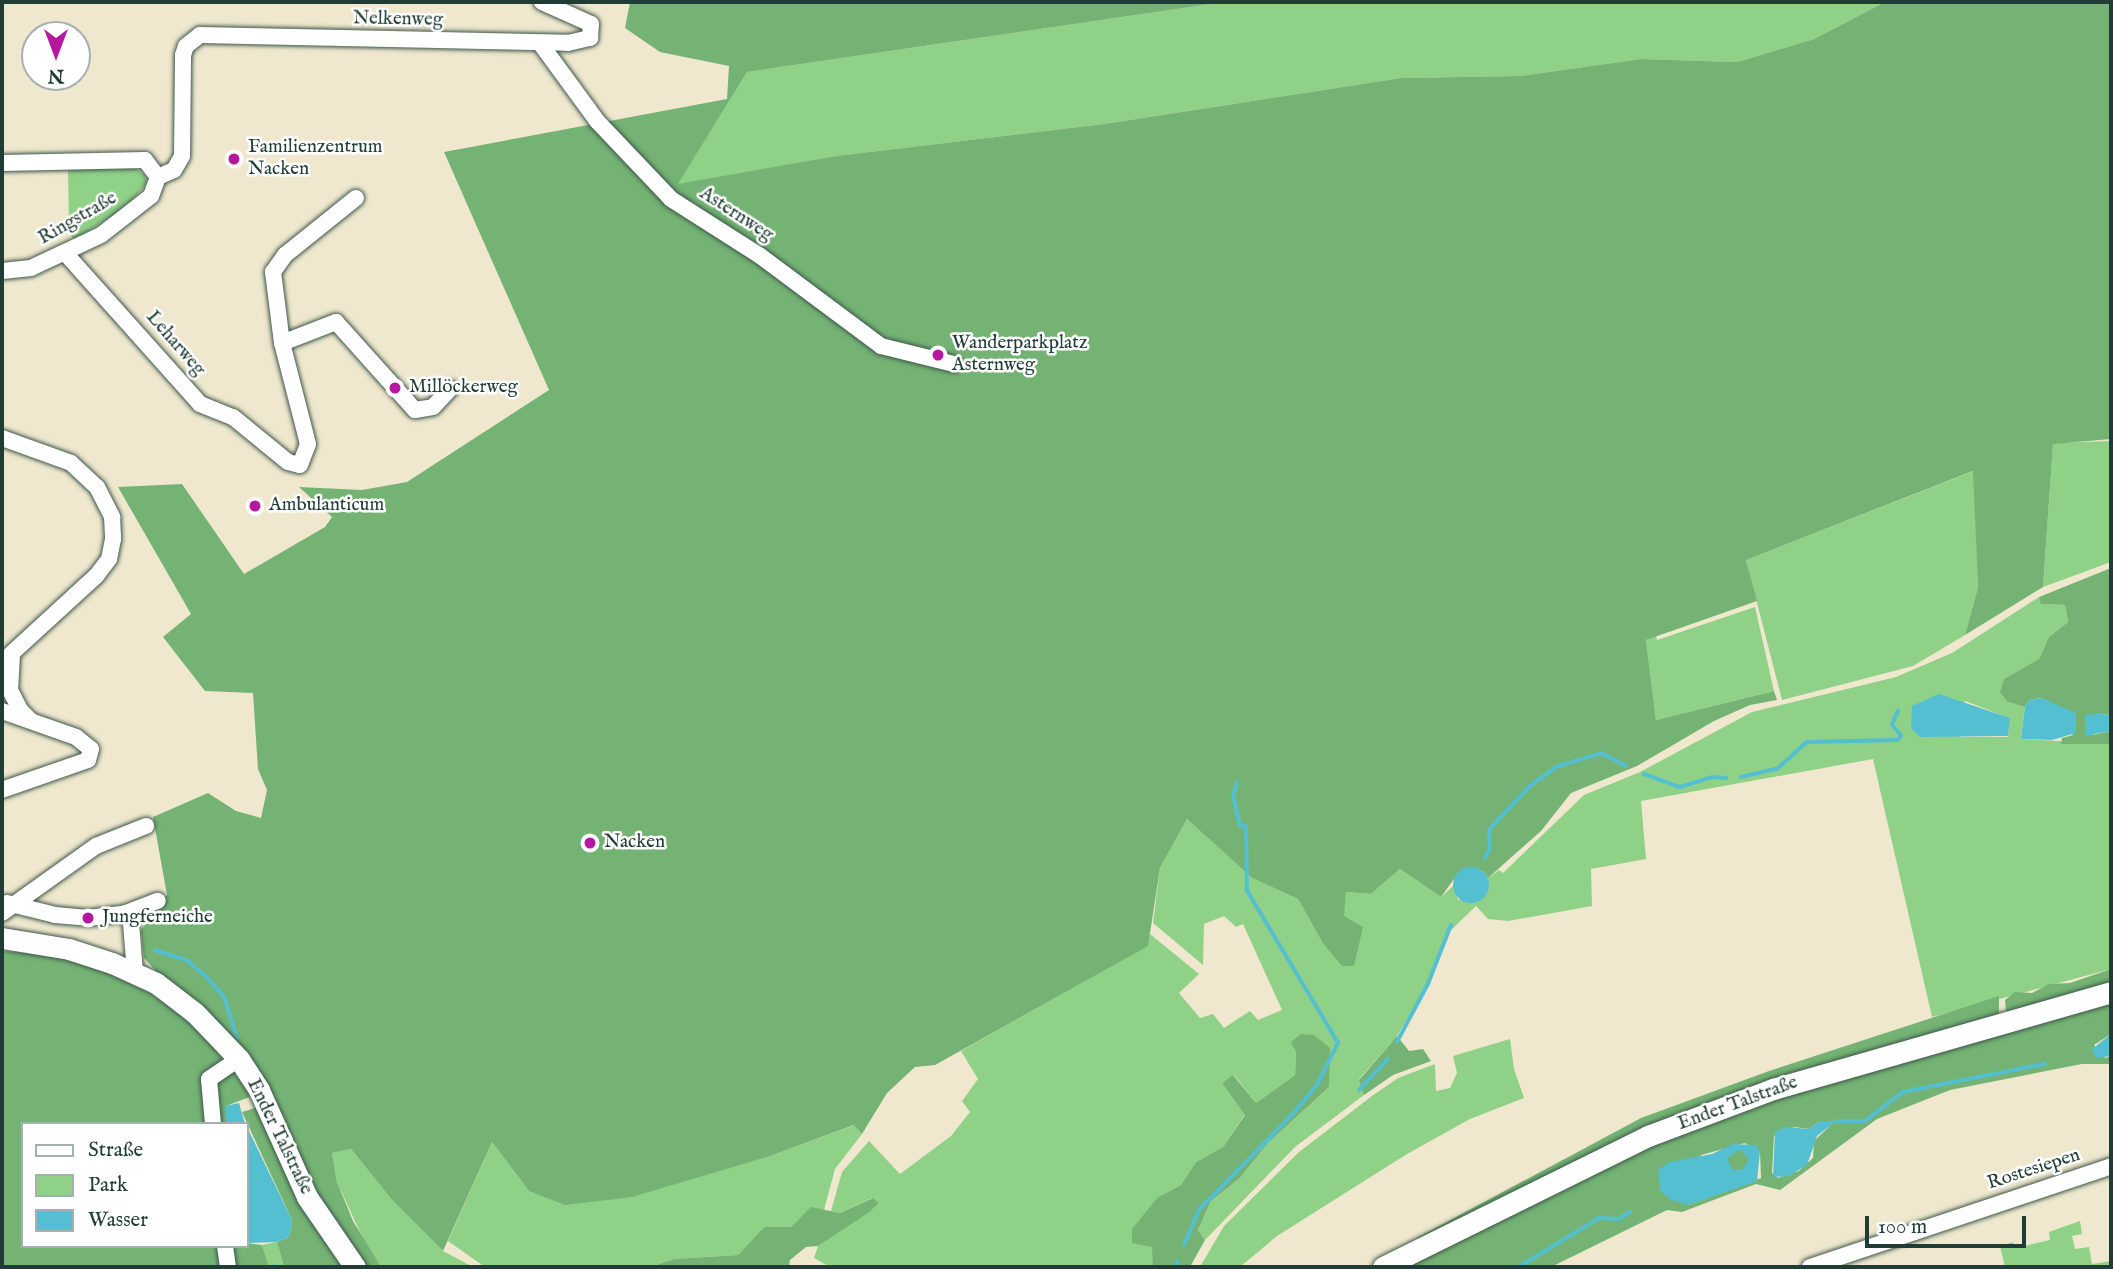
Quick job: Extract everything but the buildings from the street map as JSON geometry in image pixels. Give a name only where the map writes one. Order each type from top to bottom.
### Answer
[{"type":"main road","name":"Ender Talstraße","points":[[2,938],[69,949],[135,973],[195,1013],[239,1059],[259,1090],[307,1196],[355,1267]]},
{"type":"main road","name":"Ender Talstraße","points":[[1383,1267],[1661,1132],[1773,1089],[2111,992]]},
{"type":"street","name":"Nelkenweg","points":[[192,39],[209,33],[316,40],[540,43],[582,42],[590,38],[591,24],[542,2]]},
{"type":"street","name":"Ringstraße","points":[[158,177],[174,170],[182,156],[183,55],[192,39]]},
{"type":"street","name":"Asternweg","points":[[540,43],[597,121],[671,199],[759,254],[881,346],[954,365]]},
{"type":"street","name":"Ringstraße","points":[[2,163],[145,160],[158,177],[156,188],[137,209],[66,254],[31,268],[2,271]]},
{"type":"street","points":[[356,198],[275,265],[282,343],[336,322],[415,410],[433,407],[450,389]]},
{"type":"street","name":"Leharweg","points":[[66,254],[200,404],[233,417],[288,462],[300,465],[308,444],[282,343]]},
{"type":"street","points":[[2,438],[71,463],[97,487],[112,517],[109,559],[7,658],[10,690],[20,710],[34,723]]},
{"type":"street","points":[[2,711],[76,737],[88,744],[91,755],[88,760],[2,790]]},
{"type":"street","points":[[5,906],[96,846],[146,826]]},
{"type":"street","points":[[5,906],[55,915],[126,913],[158,901]]},
{"type":"street","points":[[126,913],[135,973]]},
{"type":"street","points":[[213,1122],[209,1079],[239,1059]]},
{"type":"street","name":"Rostesiepen","points":[[1810,1267],[2111,1166]]},
{"type":"street","points":[[225,1248],[228,1267]]},
{"type":"green space","points":[[630,2],[1225,2],[747,72],[678,184],[836,156],[1104,124],[1401,78],[1521,76],[1641,59],[1737,62],[1814,39],[1885,2],[2111,2],[2111,439],[2053,444],[2043,587],[1965,635],[1978,587],[1973,471],[1746,560],[1757,601],[1646,640],[1656,720],[1774,691],[1777,700],[1750,705],[1714,721],[1637,766],[1571,793],[1541,831],[1488,878],[1483,871],[1454,879],[1441,897],[1400,869],[1371,894],[1346,892],[1344,916],[1363,927],[1354,966],[1342,966],[1322,942],[1298,899],[1252,878],[1187,819],[1160,868],[1148,946],[935,1065],[915,1067],[887,1093],[862,1134],[854,1125],[773,1155],[632,1197],[565,1205],[529,1191],[492,1142],[443,1251],[392,1200],[351,1149],[332,1153],[337,1182],[353,1221],[381,1267],[362,1267],[313,1193],[265,1088],[144,958],[141,930],[167,895],[153,817],[208,793],[236,811],[261,818],[267,790],[258,769],[253,693],[205,691],[163,637],[191,614],[118,487],[182,484],[244,574],[325,527],[332,517],[299,487],[362,490],[407,482],[549,390],[444,152],[727,99],[729,66],[660,52],[625,28]]},
{"type":"green space","points":[[1225,2],[1885,2],[1814,39],[1737,62],[1641,59],[1521,76],[1401,78],[1104,124],[836,156],[677,185],[747,72]]},
{"type":"green space","points":[[68,167],[133,167],[145,175],[147,183],[127,206],[74,240],[69,231]]},
{"type":"green space","points":[[2111,441],[2111,562],[2043,587],[2053,443]]},
{"type":"green space","points":[[1974,471],[1978,587],[1965,635],[1913,666],[1782,700],[1746,560]]},
{"type":"green space","points":[[2111,568],[2111,716],[2100,713],[2093,735],[2111,731],[2111,744],[2061,744],[2062,738],[2073,735],[2057,706],[2042,698],[2029,700],[2025,707],[2008,702],[2000,692],[2004,679],[2039,659],[2049,637],[2068,622],[2065,605],[2041,604],[2039,597]]},
{"type":"green space","points":[[2039,597],[2042,604],[2065,605],[2068,622],[2049,637],[2039,659],[2004,679],[2008,702],[2025,707],[2021,739],[2111,744],[2111,969],[1932,1017],[1873,759],[1641,801],[1646,859],[1591,869],[1592,906],[1508,921],[1488,919],[1476,906],[1445,936],[1434,972],[1397,1036],[1359,1079],[1364,1095],[1295,1147],[1205,1240],[1198,1230],[1211,1201],[1240,1178],[1268,1143],[1329,1087],[1296,1052],[1295,1075],[1256,1103],[1234,1075],[1222,1083],[1245,1114],[1223,1147],[1196,1162],[1181,1185],[1158,1197],[1153,1267],[830,1267],[814,1258],[818,1246],[879,1203],[872,1198],[840,1213],[831,1211],[842,1172],[869,1141],[900,1174],[951,1136],[970,1112],[962,1101],[978,1079],[961,1051],[1147,946],[1150,934],[1199,974],[1179,993],[1200,1018],[1213,1014],[1224,1028],[1250,1011],[1258,1020],[1282,1010],[1243,924],[1236,927],[1224,916],[1204,924],[1203,965],[1153,923],[1160,868],[1187,819],[1252,878],[1298,899],[1322,942],[1343,916],[1346,892],[1371,894],[1400,869],[1441,897],[1454,885],[1458,900],[1486,893],[1488,878],[1499,870],[1503,873],[1584,795],[1640,772],[1752,712],[1896,677],[1952,653]],"holes":[[[1965,701],[2009,718],[2008,737],[1960,737]]]},
{"type":"green space","points":[[1755,607],[1774,691],[1656,720],[1646,640],[1656,636],[1657,640]]},
{"type":"green space","points":[[2,951],[46,954],[99,969],[148,992],[194,1023],[252,1096],[226,1106],[226,1122],[21,1122],[21,1248],[248,1248],[248,1243],[262,1245],[269,1267],[2,1267]]},
{"type":"green space","points":[[2111,969],[2111,984],[2013,1014],[2006,1011],[2005,1000],[2015,992],[2032,993],[2049,984],[2070,983]]},
{"type":"green space","points":[[1999,996],[1999,1018],[1772,1082],[1422,1242],[1417,1238],[1641,1118],[1769,1071]]},
{"type":"green space","points":[[2111,1001],[2111,1034],[2094,1045],[2105,1058],[2111,1056],[2111,1064],[2082,1064],[1950,1090],[1877,1119],[1780,1190],[1756,1184],[1682,1212],[1667,1210],[1551,1267],[1406,1267],[1649,1144],[1777,1096]],"holes":[[[1820,1121],[1835,1121],[1814,1141],[1813,1158],[1799,1171],[1778,1178],[1772,1173],[1774,1136],[1794,1127],[1809,1129]],[[1745,1143],[1760,1152],[1761,1178],[1688,1205],[1701,1155]]]},
{"type":"green space","points":[[1301,1034],[1314,1035],[1330,1048],[1329,1087],[1268,1143],[1240,1178],[1211,1201],[1198,1230],[1205,1240],[1190,1267],[1153,1267],[1152,1247],[1132,1243],[1132,1229],[1158,1197],[1181,1185],[1196,1162],[1223,1147],[1245,1115],[1222,1083],[1233,1075],[1256,1103],[1295,1075],[1296,1052],[1291,1042]]},
{"type":"green space","points":[[1397,1036],[1409,1051],[1423,1049],[1431,1061],[1393,1075],[1364,1095],[1359,1080]]},
{"type":"green space","points":[[1510,1039],[1514,1069],[1524,1098],[1470,1119],[1407,1154],[1277,1236],[1240,1267],[1200,1267],[1224,1226],[1299,1152],[1372,1096],[1398,1078],[1435,1064],[1436,1091],[1450,1088],[1457,1073],[1453,1056]]},
{"type":"green space","points":[[258,1107],[346,1267],[284,1267],[277,1242],[289,1237],[292,1220],[242,1112]]},
{"type":"green space","points":[[855,1125],[862,1134],[835,1169],[824,1210],[811,1208],[791,1227],[764,1227],[738,1255],[674,1259],[650,1267],[485,1267],[448,1241],[492,1142],[529,1191],[773,1155]]},
{"type":"green space","points":[[351,1149],[392,1200],[443,1251],[473,1267],[381,1267],[371,1256],[337,1182],[332,1153]]},
{"type":"green space","points":[[1738,1149],[1746,1152],[1749,1160],[1746,1168],[1738,1171],[1730,1168],[1727,1160],[1730,1152]]},
{"type":"green space","points":[[873,1198],[879,1203],[868,1213],[818,1246],[806,1247],[790,1260],[789,1267],[650,1267],[674,1259],[738,1255],[764,1227],[791,1227],[811,1207],[840,1213]]},
{"type":"green space","points":[[2080,1221],[2082,1234],[2072,1236],[2075,1249],[2089,1247],[2092,1264],[2111,1261],[2111,1267],[2005,1267],[2000,1246],[2013,1242],[2015,1248],[2050,1240],[2049,1232]]},
{"type":"green space","points":[[277,1242],[284,1267],[269,1267],[262,1245]]},
{"type":"water","points":[[1939,694],[2010,718],[2008,736],[1920,737],[1911,728],[1912,706]]},
{"type":"water","points":[[2042,698],[2076,713],[2076,733],[2052,740],[2021,739],[2025,707],[2029,700]]},
{"type":"water","points":[[2100,713],[2111,716],[2111,731],[2085,736],[2085,715]]},
{"type":"water","points":[[1471,867],[1484,872],[1489,885],[1484,898],[1471,903],[1458,898],[1453,885],[1458,872]]},
{"type":"water","points":[[2111,1034],[2111,1056],[2097,1058],[2091,1050]]},
{"type":"water","points":[[239,1103],[244,1122],[226,1122],[225,1106]]},
{"type":"water","points":[[1820,1121],[1836,1121],[1817,1136],[1807,1165],[1789,1176],[1773,1177],[1775,1132],[1785,1127],[1809,1129]]},
{"type":"water","points":[[248,1129],[292,1220],[289,1237],[277,1242],[248,1243]]},
{"type":"water","points":[[1733,1144],[1756,1145],[1760,1152],[1757,1181],[1688,1205],[1671,1200],[1660,1190],[1658,1170],[1669,1162],[1712,1154]],"holes":[[[1740,1149],[1749,1159],[1743,1169],[1733,1170],[1727,1159]]]},
{"type":"waterway","points":[[1741,777],[1777,769],[1807,742],[1898,740],[1901,736],[1892,725],[1898,711]]},
{"type":"waterway","points":[[1485,858],[1490,848],[1489,830],[1530,786],[1556,767],[1602,753],[1626,766]]},
{"type":"waterway","points":[[1644,774],[1680,787],[1713,777],[1726,778]]},
{"type":"waterway","points":[[1184,1245],[1199,1210],[1294,1113],[1318,1083],[1338,1043],[1247,891],[1246,827],[1240,826],[1233,796],[1237,784]]},
{"type":"waterway","points":[[1397,1042],[1428,984],[1451,925]]},
{"type":"waterway","points":[[155,950],[188,961],[207,977],[225,998],[237,1037]]},
{"type":"waterway","points":[[1359,1090],[1388,1059]]},
{"type":"waterway","points":[[1836,1121],[1865,1121],[1903,1092],[2045,1064]]},
{"type":"waterway","points":[[1519,1267],[1599,1218],[1619,1219],[1630,1212]]},
{"type":"waterway","points":[[1177,1262],[1177,1267]]},
{"type":"place","name":"Familienzentrum Nacken","points":[[234,159]]},
{"type":"place","name":"Wanderparkplatz Asternweg","points":[[938,355]]},
{"type":"place","name":"Millöckerweg","points":[[395,388]]},
{"type":"place","name":"Ambulanticum","points":[[255,506]]},
{"type":"place","name":"Nacken","points":[[590,843]]},
{"type":"place","name":"Jungferneiche","points":[[88,918]]}]
